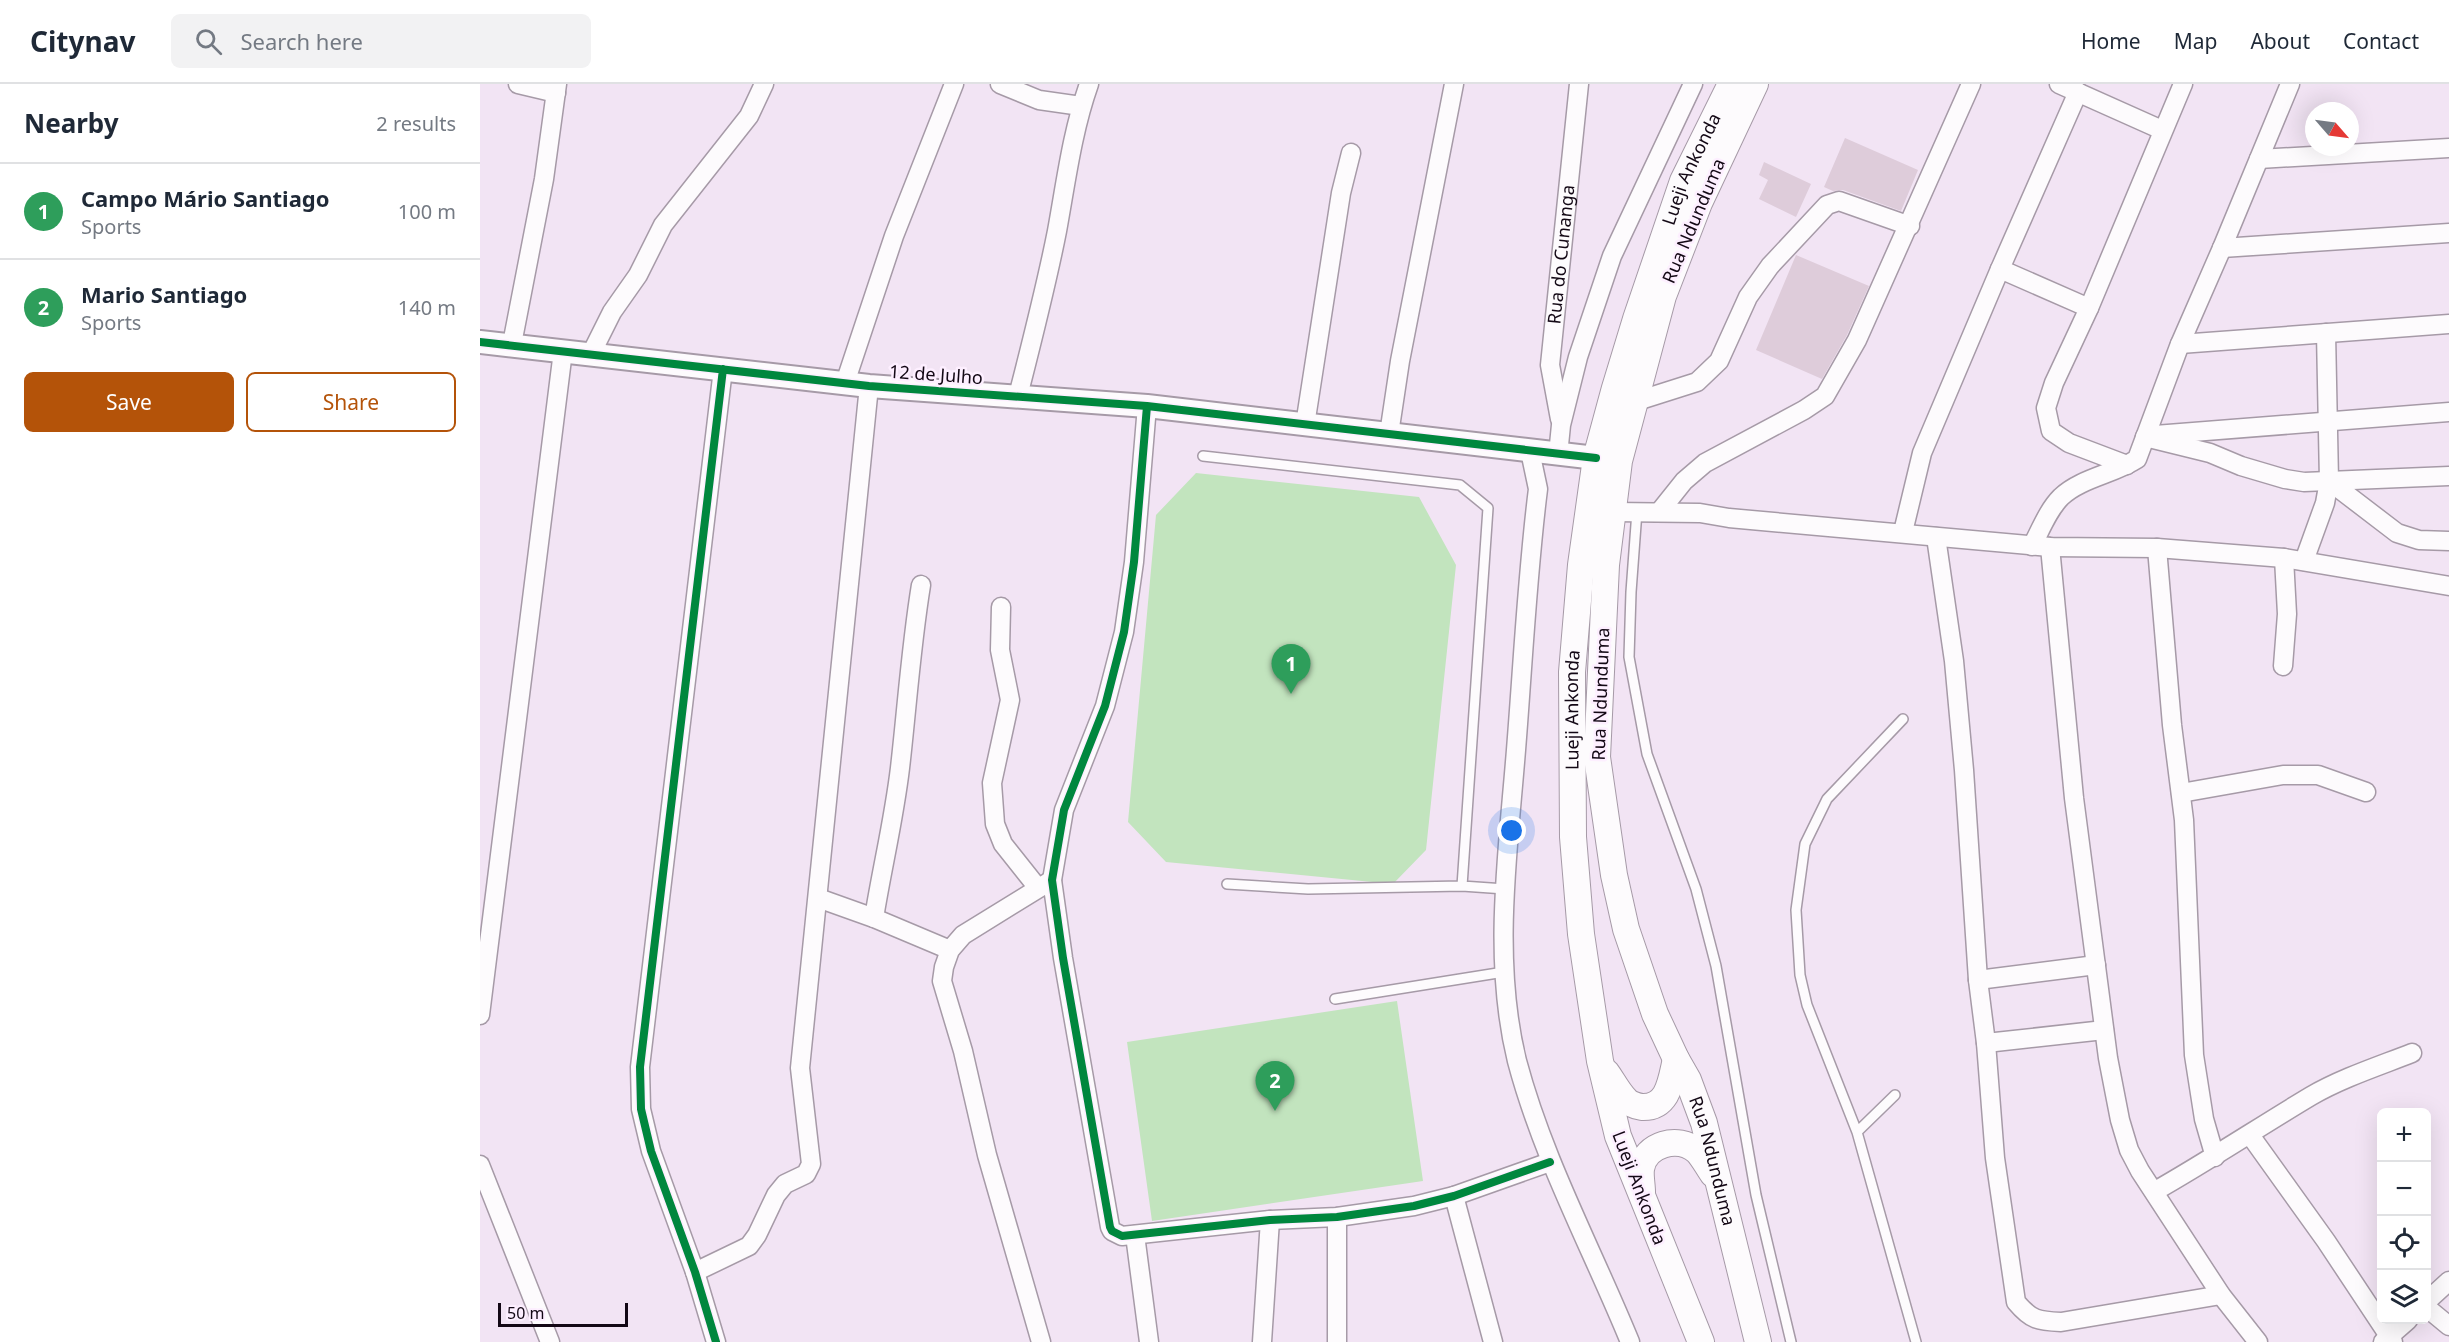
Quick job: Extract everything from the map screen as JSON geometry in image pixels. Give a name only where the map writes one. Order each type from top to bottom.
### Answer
[{"type":"main road","name":"Lueji Ankonda","points":[[1701,1342],[1618,1136],[1599,1062],[1581,934],[1573,837],[1572,672],[1581,565],[1596,458],[1636,319],[1683,182],[1731,84]]},
{"type":"main road","name":"Rua Ndunduma","points":[[1755,84],[1699,203],[1663,296],[1619,461],[1625,512],[1606,565],[1598,757],[1614,875],[1626,929],[1655,1014],[1676,1059],[1689,1080],[1704,1123],[1758,1342]]},
{"type":"main road","points":[[1599,1062],[1625,1099],[1636,1106],[1651,1107],[1663,1100],[1666,1095],[1676,1059]]},
{"type":"main road","points":[[1643,1200],[1641,1168],[1650,1152],[1665,1143],[1682,1144],[1696,1151],[1717,1179]]},
{"type":"street","points":[[512,344],[544,179],[557,88],[518,84]]},
{"type":"street","points":[[591,354],[612,312],[638,275],[663,225],[749,116],[764,84]]},
{"type":"street","points":[[845,383],[894,236],[954,84]]},
{"type":"street","points":[[1000,84],[1039,100],[1081,105]]},
{"type":"street","points":[[1018,396],[1045,287],[1081,105],[1089,84]]},
{"type":"street","points":[[1389,434],[1400,361],[1454,84]]},
{"type":"street","name":"Rua do Cunanga","points":[[1561,425],[1550,365],[1580,84]]},
{"type":"street","name":"Lueji Ankonda","points":[[1561,425],[1578,357],[1612,256],[1693,84]]},
{"type":"street","points":[[1660,512],[1684,481],[1705,463],[1804,410],[1825,396],[1857,340],[1910,226],[1971,84]]},
{"type":"street","points":[[2059,84],[2162,130]]},
{"type":"street","points":[[2127,465],[2069,443],[2051,431],[2046,408],[2183,84]]},
{"type":"street","points":[[2258,1342],[2221,1294],[2140,1171],[2129,1150],[2120,1120],[2104,1030],[2041,547],[2053,507],[2061,497],[2077,486],[2137,459],[2180,344],[2290,84]]},
{"type":"street","points":[[1903,532],[1923,453],[2000,269],[2078,92]]},
{"type":"street","points":[[2259,159],[2449,148]]},
{"type":"street","points":[[1305,425],[1341,193],[1351,153]]},
{"type":"street","points":[[1634,402],[1697,382],[1719,360],[1749,297],[1770,266],[1827,205],[1839,201],[1910,226]]},
{"type":"street","points":[[2222,248],[2449,233]]},
{"type":"street","points":[[2000,269],[2089,308]]},
{"type":"street","points":[[2180,344],[2449,324]]},
{"type":"street","points":[[2304,561],[2325,503],[2329,481],[2326,333]]},
{"type":"street","name":"12 de Julho","points":[[480,342],[868,386],[1147,406],[1596,458]]},
{"type":"street","points":[[480,1015],[483,971],[563,351]]},
{"type":"street","points":[[716,1342],[695,1272],[651,1151],[641,1109],[640,1067],[723,369]]},
{"type":"street","points":[[695,1272],[749,1246],[784,1184],[807,1174],[811,1164],[800,1068],[868,386]]},
{"type":"street","points":[[1147,406],[1134,562],[1124,632],[1105,706],[1064,810],[1045,884],[1063,958],[1110,1227],[1117,1234],[1135,1235],[1270,1220],[1337,1218],[1414,1206],[1454,1196],[1550,1162]]},
{"type":"street","points":[[2145,437],[2449,412]]},
{"type":"street","points":[[1558,454],[1561,425]]},
{"type":"street","points":[[2145,437],[2210,453],[2241,466],[2304,482],[2449,476]]},
{"type":"street","points":[[1530,451],[1538,489],[1505,889],[1504,972],[1507,1005],[1517,1060],[1550,1162],[1630,1342]]},
{"type":"street","points":[[2329,481],[2397,533],[2419,540],[2449,541]]},
{"type":"street","points":[[1625,512],[1660,512],[1903,532],[2041,547],[2157,548],[2284,558],[2449,586]]},
{"type":"street","points":[[1936,537],[1954,661],[1978,980],[1986,1043],[1995,1158],[2016,1302],[2029,1317],[2043,1322],[2061,1322],[2221,1294]]},
{"type":"street","points":[[2157,548],[2172,725],[2181,793],[2194,1055],[2204,1119],[2215,1157]]},
{"type":"street","points":[[2283,666],[2287,614],[2284,558]]},
{"type":"street","points":[[873,918],[890,837],[900,769],[909,663],[921,585]]},
{"type":"street","points":[[1001,607],[1000,650],[1010,700],[992,783],[995,824],[1003,844],[1045,884]]},
{"type":"street","points":[[2181,793],[2295,775],[2318,775],[2366,792]]},
{"type":"street","points":[[1041,1342],[987,1155],[963,1051],[942,981],[950,950],[963,936],[1045,884]]},
{"type":"street","points":[[818,898],[950,950]]},
{"type":"street","points":[[1978,980],[2096,965]]},
{"type":"street","points":[[1986,1043],[2104,1030]]},
{"type":"street","points":[[2155,1191],[2215,1157],[2312,1095],[2412,1053]]},
{"type":"street","points":[[2250,1135],[2326,1241],[2388,1340],[2404,1324]]},
{"type":"street","points":[[480,1165],[550,1342]]},
{"type":"street","points":[[1454,1196],[1493,1342]]},
{"type":"street","points":[[1337,1218],[1337,1342]]},
{"type":"street","points":[[1262,1342],[1270,1220]]},
{"type":"street","points":[[1135,1235],[1149,1342]]},
{"type":"street","points":[[2431,1298],[2449,1281]]},
{"type":"street","points":[[2431,1310],[2449,1326]]},
{"type":"lane","points":[[1203,456],[1460,485],[1488,508],[1462,886]]},
{"type":"lane","points":[[1625,512],[1631,591],[1629,657],[1647,754],[1696,890],[1716,966],[1756,1195],[1791,1342]]},
{"type":"lane","points":[[1904,719],[1827,800],[1805,844],[1796,910],[1800,975],[1807,1005],[1857,1132],[1916,1342]]},
{"type":"lane","points":[[1227,884],[1308,889],[1462,886],[1505,889]]},
{"type":"lane","points":[[1335,999],[1504,972]]},
{"type":"lane","points":[[1857,1132],[1895,1095]]},
{"type":"green space","points":[[1196,473],[1419,497],[1456,565],[1426,850],[1393,884],[1166,862],[1128,822],[1156,515]]},
{"type":"green space","points":[[1397,1001],[1423,1181],[1152,1221],[1127,1042]]},
{"type":"building","points":[[1845,138],[1918,170],[1901,211],[1843,190],[1833,191],[1824,187]]},
{"type":"building","points":[[1764,162],[1811,184],[1796,217],[1759,199],[1768,180],[1759,175]]},
{"type":"building","points":[[1796,255],[1869,286],[1847,335],[1822,379],[1756,350]]},
{"type":"cycle path","points":[[480,342],[869,386],[1147,406],[1596,458]]},
{"type":"cycle path","points":[[716,1342],[695,1272],[651,1151],[641,1109],[640,1067],[723,369]]},
{"type":"cycle path","points":[[1147,406],[1134,562],[1124,632],[1105,706],[1064,810],[1052,880],[1063,958],[1112,1231],[1122,1236],[1270,1220],[1337,1217],[1414,1206],[1454,1196],[1550,1162]]},
{"type":"place","name":"Campo Mário Santiago","points":[[1291,694]]},
{"type":"place","name":"Mario Santiago","points":[[1275,1111]]}]
